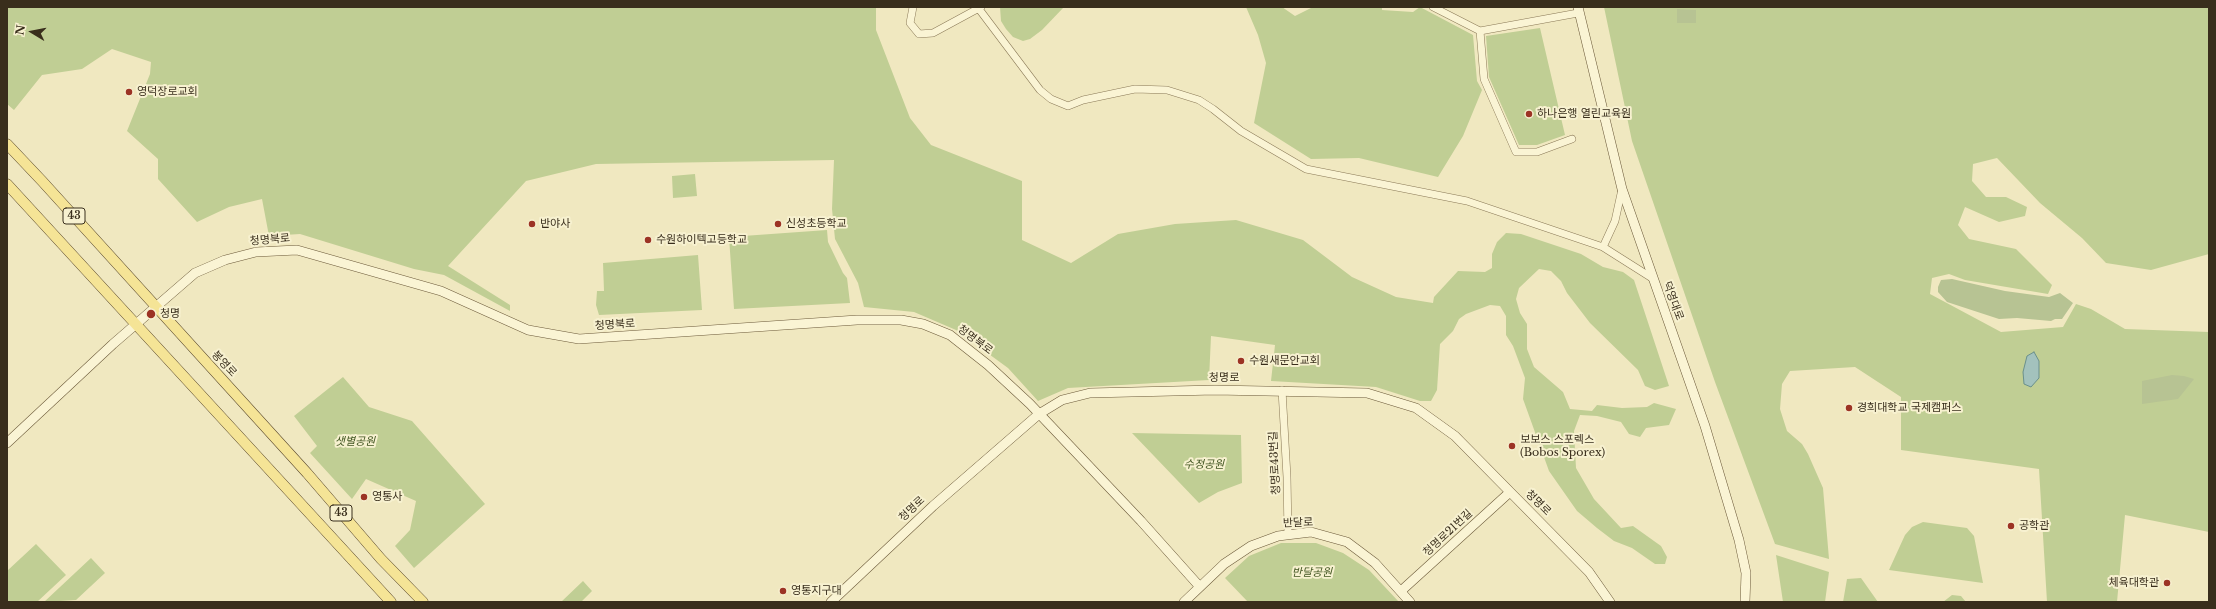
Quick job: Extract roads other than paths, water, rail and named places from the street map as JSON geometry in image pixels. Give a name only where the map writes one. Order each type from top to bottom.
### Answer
[{"type":"main road","name":"봉영로","points":[[7,144],[155,306],[381,559],[423,602]]},
{"type":"main road","name":"43","points":[[7,184],[391,602]]},
{"type":"street","points":[[913,7],[910,23],[919,34],[932,33],[980,8],[1040,90],[1051,99],[1068,106],[1083,100],[1135,89],[1168,90],[1199,100],[1214,109],[1241,131],[1306,169],[1467,201],[1603,247],[1652,278]]},
{"type":"street","points":[[1433,7],[1480,31],[1578,10]]},
{"type":"street","name":"덕영대로","points":[[1578,10],[1622,189],[1705,426],[1737,533],[1746,573],[1745,602]]},
{"type":"street","points":[[1480,31],[1484,80],[1516,152],[1537,152],[1572,139]]},
{"type":"street","points":[[1603,247],[1615,221],[1622,189]]},
{"type":"street","name":"청명북로","points":[[7,443],[155,306],[195,273],[225,260],[256,252],[297,250],[441,291],[528,330],[579,339],[857,320],[901,320],[923,324],[950,335],[988,365],[1039,414],[1141,521],[1200,587]]},
{"type":"street","name":"청명로","points":[[831,602],[933,506],[1039,414],[1062,400],[1090,393],[1215,390],[1282,390],[1367,393],[1416,408],[1455,436],[1589,572],[1610,602]]},
{"type":"street","name":"청명로43번길","points":[[1282,390],[1287,478],[1288,534]]},
{"type":"street","name":"청명로21번길","points":[[1401,591],[1510,492]]},
{"type":"street","name":"반달로","points":[[1184,602],[1224,564],[1252,546],[1288,534],[1311,532],[1347,542],[1375,563],[1410,602]]},
{"type":"water","points":[[2034,352],[2039,361],[2039,378],[2031,387],[2024,384],[2023,372],[2027,356]]},
{"type":"place","name":"영덕장로교회","points":[[129,92]]},
{"type":"place","name":"하나은행 열린교육원","points":[[1529,114]]},
{"type":"place","name":"반야사","points":[[532,224]]},
{"type":"place","name":"신성초등학교","points":[[778,224]]},
{"type":"place","name":"수원하이텍고등학교","points":[[648,240]]},
{"type":"place","name":"청명","points":[[151,314]]},
{"type":"place","name":"수원새문안교회","points":[[1241,361]]},
{"type":"place","name":"경희대학교 국제캠퍼스","points":[[1849,408]]},
{"type":"place","name":"보보스 스포렉스 (Bobos Sporex)","points":[[1512,446]]},
{"type":"place","name":"영통사","points":[[364,497]]},
{"type":"place","name":"공학관","points":[[2011,526]]},
{"type":"place","name":"체육대학관","points":[[2167,583]]},
{"type":"place","name":"영통지구대","points":[[783,591]]},
{"type":"park label","name":"샛별공원","points":[[355,442]]},
{"type":"park label","name":"수정공원","points":[[1204,465]]},
{"type":"park label","name":"반달공원","points":[[1312,573]]}]
